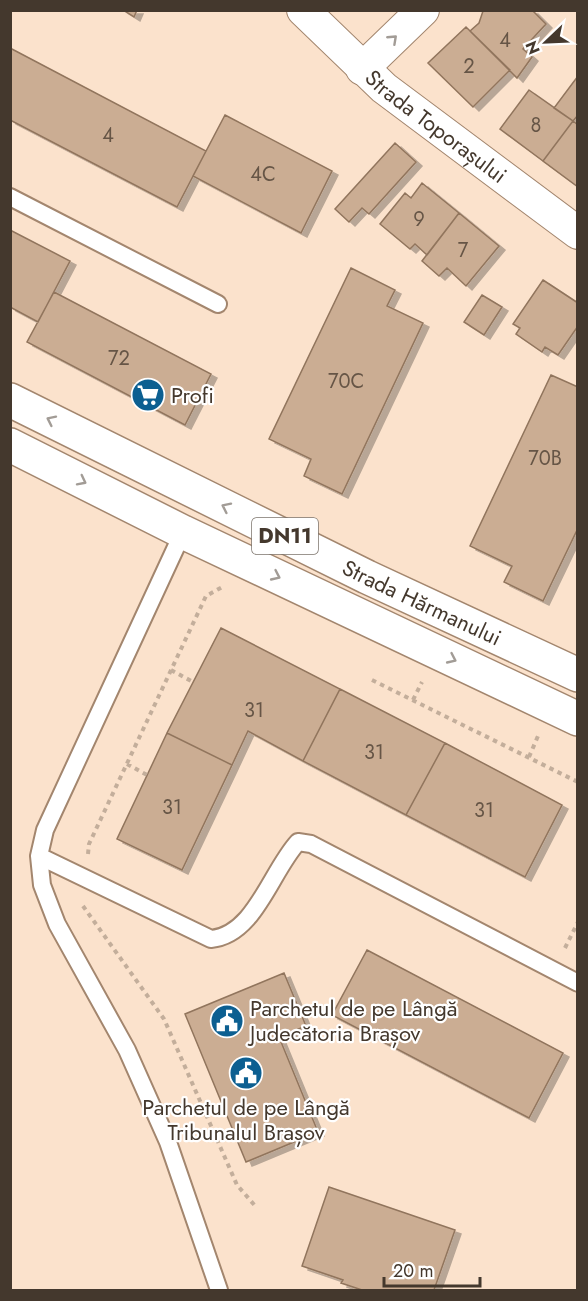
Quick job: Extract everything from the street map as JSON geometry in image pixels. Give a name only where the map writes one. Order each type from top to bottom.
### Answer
[{"type":"main road","name":"Strada Hărmanului","points":[[10,400],[367,577],[578,675]]},
{"type":"main road","name":"Strada Hărmanului","points":[[10,445],[183,532],[578,719]]},
{"type":"street","name":"Strada Toporașului","points":[[303,10],[384,88],[578,233]]},
{"type":"street","points":[[362,69],[423,10]]},
{"type":"lane","points":[[10,197],[218,304]]},
{"type":"lane","points":[[183,532],[45,830],[39,856],[42,885],[57,924],[132,1060],[168,1142],[219,1290]]},
{"type":"lane","points":[[39,856],[211,939],[222,938],[246,921],[288,853],[298,842],[311,844],[578,983]]},
{"type":"path","points":[[171,670],[193,682]]},
{"type":"path","points":[[413,700],[424,678]]},
{"type":"path","points":[[372,680],[578,782]]},
{"type":"path","points":[[529,758],[539,734]]},
{"type":"path","points":[[127,764],[147,776]]},
{"type":"building","points":[[123,10],[137,10],[134,17]]},
{"type":"building","points":[[532,10],[546,24],[523,49],[532,57],[517,78],[470,31],[479,23],[483,11]]},
{"type":"building","points":[[466,27],[510,70],[473,107],[428,63]]},
{"type":"building","points":[[10,48],[206,151],[177,207],[10,120]]},
{"type":"building","points":[[578,76],[578,115],[573,121],[554,108]]},
{"type":"building","points":[[529,90],[573,121],[543,161],[500,129]]},
{"type":"building","points":[[225,115],[332,171],[301,233],[193,176]]},
{"type":"building","points":[[573,121],[578,125],[578,187],[543,161]]},
{"type":"building","points":[[395,143],[416,162],[369,214],[362,208],[349,222],[335,209]]},
{"type":"building","points":[[422,183],[459,213],[427,255],[415,244],[410,249],[380,224],[405,193],[411,198]]},
{"type":"building","points":[[459,213],[499,246],[466,286],[447,268],[439,276],[422,261]]},
{"type":"building","points":[[10,230],[70,261],[38,322],[10,307]]},
{"type":"building","points":[[351,268],[395,290],[387,306],[423,323],[342,494],[304,476],[311,459],[269,439]]},
{"type":"building","points":[[543,280],[578,303],[578,326],[558,355],[545,347],[542,352],[516,334],[520,328],[513,324]]},
{"type":"building","points":[[54,292],[211,374],[185,425],[27,342]]},
{"type":"building","points":[[482,295],[502,307],[484,335],[464,322]]},
{"type":"building","points":[[551,375],[578,387],[578,528],[543,601],[504,582],[512,566],[470,546]]},
{"type":"building","points":[[221,628],[340,689],[303,761],[248,731],[232,765],[167,733]]},
{"type":"building","points":[[340,689],[445,743],[406,815],[303,761]]},
{"type":"building","points":[[167,733],[232,765],[182,870],[117,839]]},
{"type":"building","points":[[445,743],[562,805],[525,877],[406,815]]},
{"type":"building","points":[[367,950],[563,1053],[529,1118],[332,1015]]},
{"type":"building","points":[[284,973],[306,1026],[279,1037],[318,1132],[246,1162],[185,1014]]},
{"type":"building","points":[[329,1187],[455,1230],[434,1290],[362,1290],[341,1283],[343,1280],[302,1266]]},
{"type":"place","name":"Profi","points":[[148,395]]},
{"type":"place","name":"Parchetul de pe Lângă Judecătoria Brașov","points":[[227,1021]]},
{"type":"place","name":"Parchetul de pe Lângă Tribunalul Brașov","points":[[246,1073]]}]
